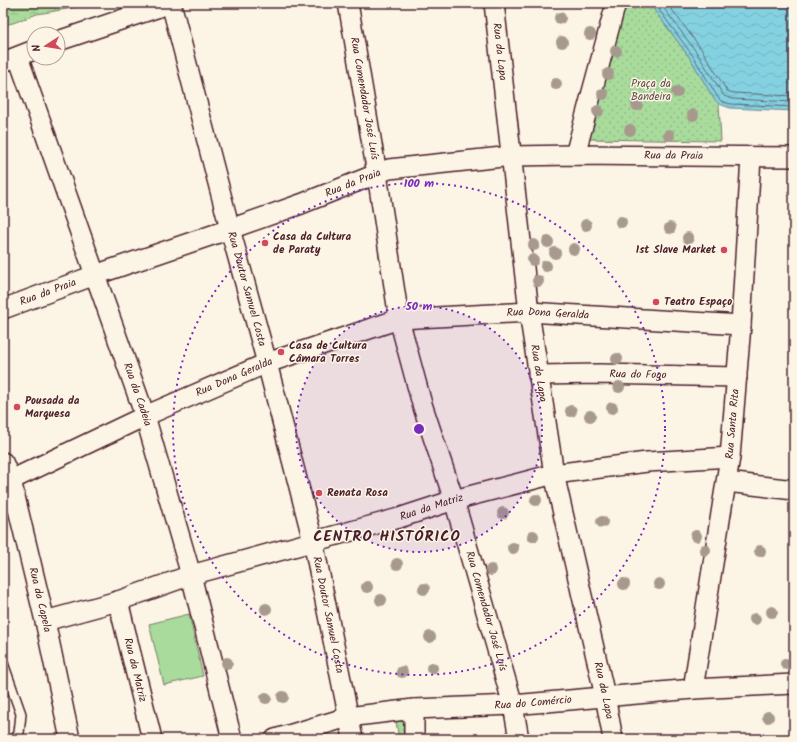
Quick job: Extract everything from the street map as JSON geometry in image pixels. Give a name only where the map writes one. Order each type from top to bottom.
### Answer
[{"type":"street","points":[[66,38],[171,3]]},
{"type":"street","name":"Rua Doutor Samuel Costa","points":[[171,3],[313,541],[353,739]]},
{"type":"street","name":"Rua Comendador José Luís","points":[[348,3],[377,174],[399,319],[422,404],[454,500],[513,705],[519,739]]},
{"type":"street","name":"Rua da Lapa","points":[[494,3],[529,312],[554,474],[614,739]]},
{"type":"street","points":[[575,155],[616,3]]},
{"type":"street","name":"Rua da Cadeia","points":[[18,57],[145,416],[191,575],[232,739]]},
{"type":"street","name":"Rua da Praia","points":[[3,309],[94,275],[230,229],[390,170],[512,156],[575,155],[794,157]]},
{"type":"street","name":"Rua Santa Rita","points":[[693,689],[730,457],[741,324],[751,157]]},
{"type":"street","name":"Rua Dona Geralda","points":[[7,481],[145,416],[267,363],[399,319],[529,312],[741,324]]},
{"type":"street","name":"Rua do Fogo","points":[[538,375],[616,374],[737,377]]},
{"type":"street","name":"Rua da Matriz","points":[[45,620],[118,601],[191,575],[399,518],[454,500],[554,474],[647,462],[730,457]]},
{"type":"street","name":"Rua da Capela","points":[[3,462],[45,620],[70,739]]},
{"type":"street","points":[[727,482],[794,490]]},
{"type":"street","name":"Rua da Matriz","points":[[118,601],[152,739]]},
{"type":"street","name":"Rua do Comércio","points":[[275,739],[348,717],[414,709],[513,705],[693,689],[794,684]]},
{"type":"street","points":[[414,709],[414,739]]},
{"type":"lane","points":[[3,663],[21,714],[19,733],[16,739]]},
{"type":"green space","points":[[3,3],[90,3],[67,9],[37,14],[3,25]]},
{"type":"green space","name":"Praça da Bandeira","points":[[623,3],[649,3],[690,58],[714,99],[719,104],[721,141],[585,139]]},
{"type":"green space","points":[[189,614],[203,676],[164,685],[149,624]]},
{"type":"green space","points":[[408,720],[408,739],[399,739],[396,722]]},
{"type":"water","points":[[649,3],[794,3],[794,111],[730,108],[719,104],[714,99],[690,58]]},
{"type":"place","name":"Casa da Cultura de Paraty","points":[[265,243]]},
{"type":"place","name":"1st Slave Market","points":[[724,250]]},
{"type":"place","name":"Teatro Espaço","points":[[656,302]]},
{"type":"place","name":"Casa de Cultura Câmara Torres","points":[[281,352]]},
{"type":"place","name":"Pousada da Marquesa","points":[[17,407]]},
{"type":"place","name":"Renata Rosa","points":[[319,493]]},
{"type":"district","name":"CENTRO HISTÓRICO","points":[[387,537]]}]
